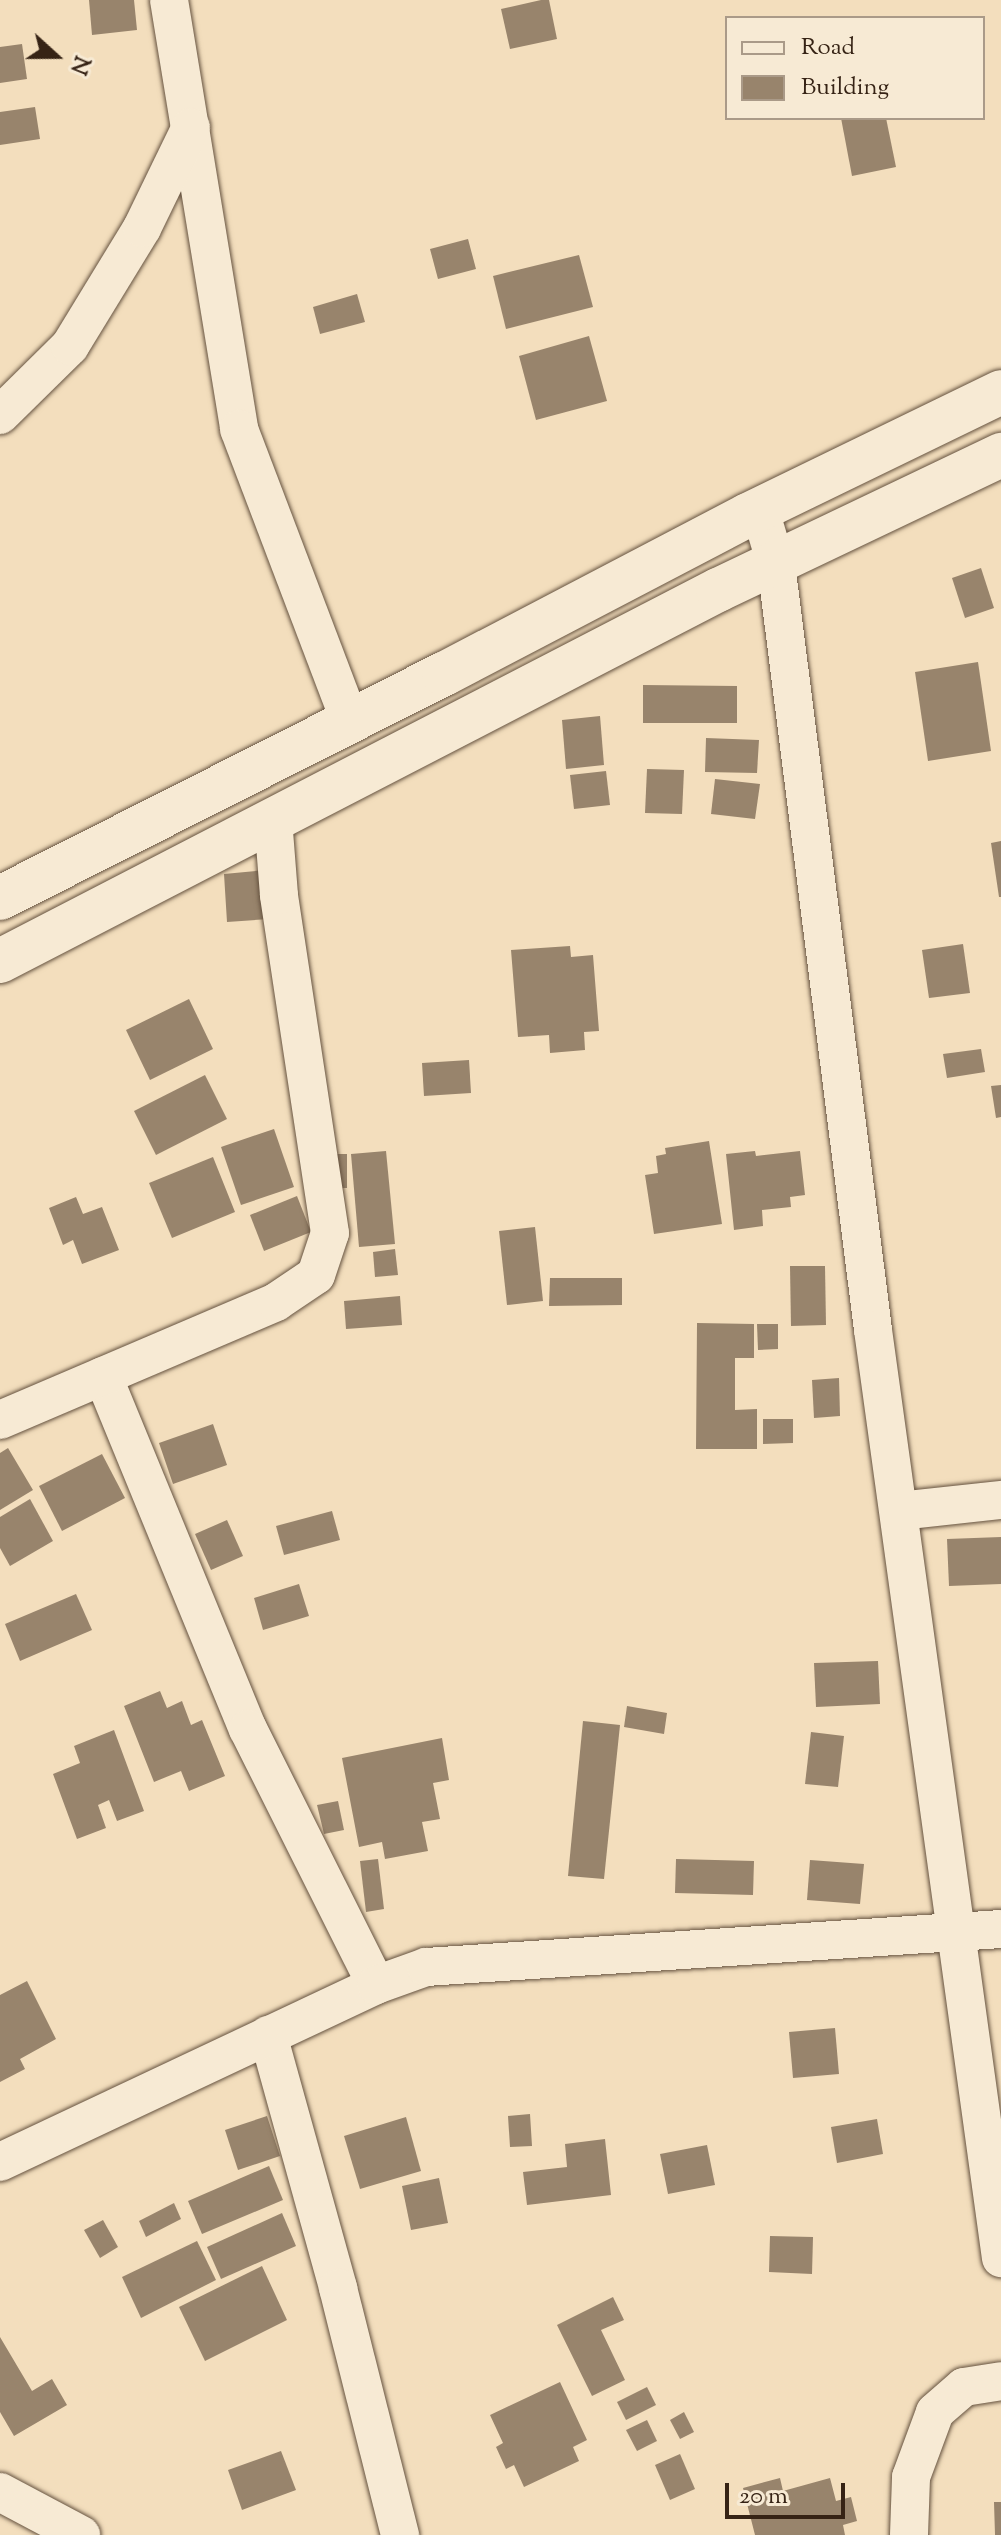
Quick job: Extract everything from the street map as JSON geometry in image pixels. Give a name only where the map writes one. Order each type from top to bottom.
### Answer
[{"type":"street","points":[[169,0],[239,429],[350,721]]},
{"type":"street","points":[[0,415],[70,346],[142,228],[191,127]]},
{"type":"street","points":[[0,898],[760,510],[1001,392]]},
{"type":"street","points":[[0,961],[677,611],[1001,455]]},
{"type":"street","points":[[760,510],[776,564],[899,1511],[1001,2258]]},
{"type":"street","points":[[0,1420],[276,1302],[316,1275],[330,1233],[279,895],[273,819]]},
{"type":"street","points":[[103,1376],[248,1729],[376,1985]]},
{"type":"street","points":[[899,1511],[1001,1500]]},
{"type":"street","points":[[0,2162],[376,1985],[426,1967],[1001,1929]]},
{"type":"street","points":[[268,2035],[338,2288],[400,2535]]},
{"type":"street","points":[[909,2535],[911,2477],[935,2412],[964,2387],[1001,2381]]},
{"type":"street","points":[[0,2492],[81,2535]]},
{"type":"building","points":[[89,0],[134,0],[137,30],[92,35]]},
{"type":"building","points":[[549,0],[557,39],[510,49],[501,9]]},
{"type":"building","points":[[22,44],[27,79],[0,83],[0,47]]},
{"type":"building","points":[[35,107],[40,139],[0,145],[0,112]]},
{"type":"building","points":[[841,120],[886,120],[896,167],[852,176]]},
{"type":"building","points":[[468,239],[476,269],[438,279],[430,249]]},
{"type":"building","points":[[579,255],[593,307],[506,329],[493,276]]},
{"type":"building","points":[[357,294],[365,322],[320,334],[313,307]]},
{"type":"building","points":[[589,336],[607,401],[536,420],[519,356]]},
{"type":"building","points":[[981,568],[994,608],[965,618],[952,578]]},
{"type":"building","points":[[978,662],[991,751],[928,761],[915,672]]},
{"type":"building","points":[[643,685],[737,686],[737,723],[643,723]]},
{"type":"building","points":[[600,716],[604,765],[566,769],[562,720]]},
{"type":"building","points":[[706,738],[759,740],[757,773],[705,772]]},
{"type":"building","points":[[647,769],[684,770],[682,814],[645,813]]},
{"type":"building","points":[[606,771],[610,805],[574,809],[570,775]]},
{"type":"building","points":[[715,779],[760,784],[755,819],[711,814]]},
{"type":"building","points":[[1001,841],[1001,897],[999,897],[991,843]]},
{"type":"building","points":[[265,870],[269,919],[227,922],[224,874]]},
{"type":"building","points":[[963,944],[970,993],[929,998],[922,950]]},
{"type":"building","points":[[570,946],[571,957],[593,955],[599,1031],[584,1032],[585,1050],[550,1053],[549,1035],[518,1037],[511,950]]},
{"type":"building","points":[[189,999],[213,1049],[150,1080],[126,1030]]},
{"type":"building","points":[[981,1049],[985,1072],[947,1078],[943,1054]]},
{"type":"building","points":[[469,1060],[471,1093],[424,1096],[422,1063]]},
{"type":"building","points":[[205,1075],[227,1119],[156,1155],[134,1111]]},
{"type":"building","points":[[1001,1085],[1001,1117],[996,1118],[991,1086]]},
{"type":"building","points":[[274,1129],[294,1187],[241,1205],[221,1147]]},
{"type":"building","points":[[709,1141],[722,1224],[654,1234],[645,1175],[658,1173],[656,1156],[666,1154],[665,1148]]},
{"type":"building","points":[[386,1151],[395,1244],[359,1247],[351,1154]]},
{"type":"building","points":[[755,1151],[756,1156],[800,1151],[805,1195],[790,1197],[791,1207],[762,1210],[763,1226],[734,1230],[726,1154]]},
{"type":"building","points":[[335,1154],[347,1154],[347,1188],[336,1188]]},
{"type":"building","points":[[213,1157],[235,1212],[172,1238],[149,1183]]},
{"type":"building","points":[[297,1196],[311,1232],[264,1251],[250,1215]]},
{"type":"building","points":[[76,1197],[83,1214],[102,1207],[119,1250],[82,1264],[73,1240],[63,1245],[49,1208]]},
{"type":"building","points":[[535,1227],[543,1301],[507,1305],[499,1231]]},
{"type":"building","points":[[395,1249],[398,1275],[375,1277],[373,1252]]},
{"type":"building","points":[[790,1266],[825,1266],[826,1325],[791,1326]]},
{"type":"building","points":[[550,1278],[622,1278],[622,1305],[549,1306]]},
{"type":"building","points":[[400,1296],[402,1325],[346,1329],[344,1301]]},
{"type":"building","points":[[697,1323],[754,1324],[754,1358],[735,1358],[735,1410],[757,1409],[757,1449],[696,1449]]},
{"type":"building","points":[[757,1324],[778,1324],[778,1349],[758,1350]]},
{"type":"building","points":[[839,1378],[840,1416],[814,1418],[812,1380]]},
{"type":"building","points":[[763,1419],[793,1419],[793,1443],[763,1444]]},
{"type":"building","points":[[213,1424],[227,1465],[173,1484],[159,1443]]},
{"type":"building","points":[[8,1448],[33,1490],[0,1510],[0,1453]]},
{"type":"building","points":[[102,1454],[125,1498],[62,1531],[39,1486]]},
{"type":"building","points":[[30,1499],[53,1541],[10,1566],[0,1548],[0,1517]]},
{"type":"building","points":[[332,1511],[340,1540],[284,1555],[276,1526]]},
{"type":"building","points":[[227,1520],[243,1556],[211,1570],[195,1534]]},
{"type":"building","points":[[1001,1537],[1001,1584],[949,1586],[947,1539]]},
{"type":"building","points":[[299,1584],[309,1616],[263,1630],[254,1598]]},
{"type":"building","points":[[76,1594],[92,1630],[20,1661],[5,1624]]},
{"type":"building","points":[[878,1661],[880,1704],[816,1707],[814,1663]]},
{"type":"building","points":[[160,1691],[167,1708],[182,1701],[191,1725],[202,1720],[225,1776],[189,1791],[181,1771],[154,1782],[124,1706]]},
{"type":"building","points":[[627,1706],[667,1713],[664,1734],[624,1727]]},
{"type":"building","points":[[583,1721],[620,1725],[604,1879],[568,1876]]},
{"type":"building","points":[[114,1730],[144,1811],[117,1821],[109,1800],[98,1805],[106,1828],[77,1839],[53,1774],[80,1763],[74,1746]]},
{"type":"building","points":[[811,1732],[844,1736],[838,1787],[805,1784]]},
{"type":"building","points":[[442,1738],[449,1780],[433,1783],[440,1819],[422,1822],[428,1851],[385,1859],[382,1842],[359,1847],[342,1758]]},
{"type":"building","points":[[338,1801],[344,1830],[324,1834],[317,1805]]},
{"type":"building","points":[[378,1859],[384,1909],[366,1912],[360,1861]]},
{"type":"building","points":[[676,1859],[754,1861],[753,1895],[675,1893]]},
{"type":"building","points":[[810,1860],[864,1864],[860,1904],[807,1900]]},
{"type":"building","points":[[27,1981],[56,2039],[20,2059],[25,2069],[0,2082],[0,1995]]},
{"type":"building","points":[[835,2028],[839,2074],[793,2078],[789,2032]]},
{"type":"building","points":[[530,2114],[532,2146],[510,2147],[508,2116]]},
{"type":"building","points":[[267,2116],[280,2156],[238,2170],[225,2130]]},
{"type":"building","points":[[406,2117],[421,2171],[360,2189],[344,2136]]},
{"type":"building","points":[[877,2119],[883,2154],[837,2163],[831,2127]]},
{"type":"building","points":[[605,2139],[611,2195],[527,2205],[523,2172],[567,2167],[565,2144]]},
{"type":"building","points":[[707,2145],[715,2185],[668,2194],[660,2154]]},
{"type":"building","points":[[269,2166],[283,2200],[202,2234],[188,2201]]},
{"type":"building","points":[[439,2178],[448,2223],[411,2230],[402,2186]]},
{"type":"building","points":[[174,2203],[181,2219],[146,2237],[139,2221]]},
{"type":"building","points":[[282,2213],[296,2246],[221,2279],[207,2247]]},
{"type":"building","points":[[103,2220],[118,2247],[100,2258],[84,2230]]},
{"type":"building","points":[[770,2236],[813,2237],[812,2274],[769,2272]]},
{"type":"building","points":[[197,2241],[216,2280],[141,2318],[122,2277]]},
{"type":"building","points":[[262,2266],[287,2320],[205,2361],[179,2307]]},
{"type":"building","points":[[613,2297],[624,2320],[601,2330],[625,2380],[592,2396],[557,2325]]},
{"type":"building","points":[[0,2337],[32,2391],[52,2379],[67,2405],[14,2436],[0,2412]]},
{"type":"building","points":[[560,2382],[587,2440],[573,2447],[579,2461],[524,2487],[514,2465],[506,2469],[496,2447],[503,2443],[490,2415]]},
{"type":"building","points":[[647,2387],[656,2405],[626,2420],[617,2402]]},
{"type":"building","points":[[684,2412],[694,2432],[680,2439],[670,2420]]},
{"type":"building","points":[[647,2420],[657,2441],[637,2451],[626,2430]]},
{"type":"building","points":[[281,2451],[296,2490],[242,2510],[228,2470]]},
{"type":"building","points":[[680,2454],[695,2489],[670,2500],[655,2465]]},
{"type":"building","points":[[780,2478],[783,2491],[830,2478],[836,2501],[851,2497],[857,2521],[843,2525],[845,2535],[755,2535],[743,2488]]},
{"type":"building","points":[[994,2502],[1001,2502],[1001,2535],[995,2535]]}]
